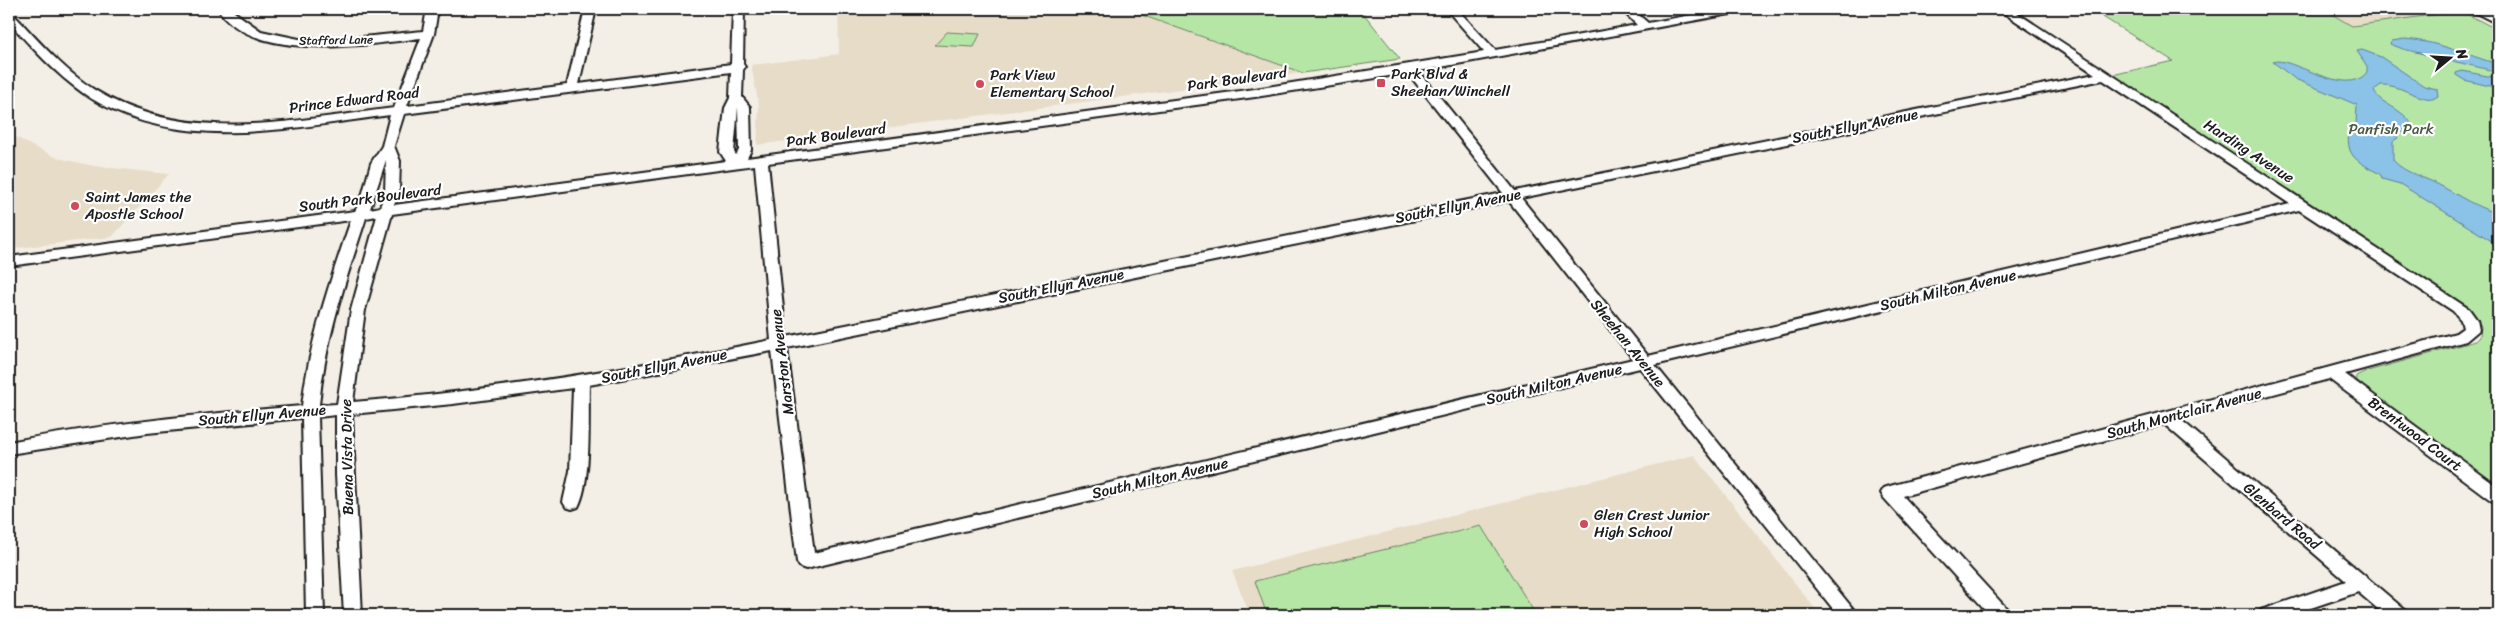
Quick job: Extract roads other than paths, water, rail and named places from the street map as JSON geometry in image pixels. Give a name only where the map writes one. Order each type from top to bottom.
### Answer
[{"type":"street","name":"Stafford Lane","points":[[223,9],[256,32],[295,41],[342,43],[428,34]]},
{"type":"street","points":[[314,615],[310,411],[313,380],[330,304],[360,216],[368,200],[378,163],[388,146],[398,111],[428,34],[434,16],[433,9]]},
{"type":"street","points":[[572,88],[590,9]]},
{"type":"street","points":[[736,165],[727,152],[731,108],[736,98],[739,67],[736,54],[739,9]]},
{"type":"street","points":[[1451,9],[1491,53]]},
{"type":"street","points":[[1626,9],[1645,26]]},
{"type":"street","name":"Park Boulevard","points":[[736,165],[1256,93],[1410,69],[1741,9]]},
{"type":"street","name":"Harding Avenue","points":[[2004,9],[2458,308],[2466,314],[2471,325]]},
{"type":"street","points":[[2474,9],[2498,21]]},
{"type":"street","name":"Prince Edward Road","points":[[9,16],[54,63],[84,88],[119,107],[181,125],[202,129],[240,130],[739,67]]},
{"type":"street","name":"Sheehan Avenue","points":[[1410,69],[1510,196],[1849,615]]},
{"type":"street","name":"South Ellyn Avenue","points":[[9,448],[172,422],[459,398],[581,382],[2105,76]]},
{"type":"street","name":"Buena Vista Drive","points":[[353,615],[345,475],[344,408],[358,310],[384,212],[392,193],[393,161],[388,146]]},
{"type":"street","name":"Marston Avenue","points":[[761,162],[779,343],[806,562]]},
{"type":"street","name":"South Park Boulevard","points":[[9,262],[736,165]]},
{"type":"street","name":"South Milton Avenue","points":[[806,562],[2302,205]]},
{"type":"street","name":"South Montclair Avenue","points":[[2001,615],[1890,493],[2461,337],[2471,330],[2471,325]]},
{"type":"street","name":"Brentwood Court","points":[[2331,372],[2498,496]]},
{"type":"street","points":[[572,502],[578,471],[581,382]]},
{"type":"street","name":"Glenbard Road","points":[[2167,418],[2398,615]]},
{"type":"street","points":[[2268,615],[2361,583]]},
{"type":"water","points":[[2404,39],[2429,42],[2498,64],[2498,72],[2403,49],[2390,44],[2392,41]]},
{"type":"water","points":[[2362,50],[2381,57],[2424,86],[2437,89],[2438,96],[2433,99],[2388,85],[2381,85],[2374,90],[2380,99],[2404,115],[2413,127],[2406,132],[2394,132],[2398,138],[2393,141],[2393,160],[2403,169],[2435,183],[2476,205],[2498,213],[2498,245],[2400,184],[2382,179],[2381,175],[2355,158],[2349,148],[2348,140],[2349,131],[2356,124],[2357,105],[2295,79],[2273,62],[2281,61],[2318,75],[2346,81],[2358,79],[2367,72],[2367,66],[2357,51]]},
{"type":"water","points":[[2462,71],[2498,78],[2498,88],[2464,80],[2456,75],[2456,73]]},
{"type":"place","name":"Park Blvd & Sheehan/Winchell","points":[[1381,83]]},
{"type":"place","name":"Park View Elementary School","points":[[980,84]]},
{"type":"place","name":"Saint James the Apostle School","points":[[75,206]]},
{"type":"place","name":"Glen Crest Junior High School","points":[[1584,524]]},
{"type":"park label","name":"Panfish Park","points":[[2391,129]]}]
